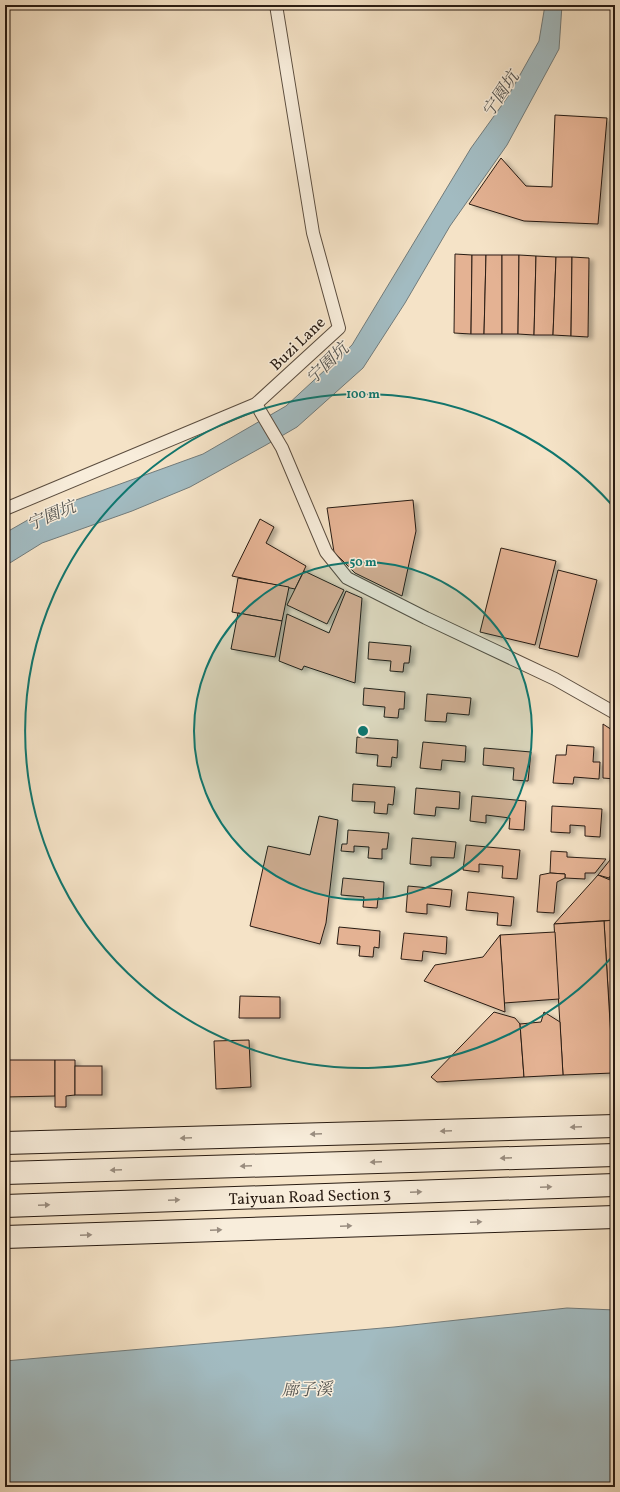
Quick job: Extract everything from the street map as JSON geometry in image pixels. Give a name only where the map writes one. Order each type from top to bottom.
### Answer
[{"type":"main road","points":[[5,1143],[615,1126]]},
{"type":"main road","name":"Taiyuan Road Section 3","points":[[5,1173],[615,1155]]},
{"type":"main road","name":"Taiyuan Road Section 3","points":[[5,1206],[615,1185]]},
{"type":"main road","name":"Taiyuan Road Section 3","points":[[5,1237],[615,1218]]},
{"type":"lane","name":"Buzi Lane","points":[[5,510],[259,409],[339,328],[313,233],[276,5]]},
{"type":"lane","points":[[259,409],[282,448],[326,552],[347,578],[426,618],[554,679],[615,713]]},
{"type":"water","name":"宁園坑","points":[[545,5],[562,5],[559,49],[507,145],[450,226],[405,303],[363,368],[297,427],[266,445],[190,487],[132,511],[42,543],[5,566],[5,533],[40,513],[203,454],[286,406],[352,345],[471,148],[507,98],[539,41]]},
{"type":"water","name":"廍子溪","points":[[567,1308],[615,1310],[615,1487],[5,1487],[5,1361],[394,1327]]},
{"type":"building","points":[[555,115],[607,118],[598,224],[524,221],[469,204],[501,158],[526,186],[552,187]]},
{"type":"building","points":[[455,254],[472,255],[471,334],[454,333]]},
{"type":"building","points":[[472,255],[486,255],[484,334],[471,334]]},
{"type":"building","points":[[486,255],[502,255],[502,334],[484,334]]},
{"type":"building","points":[[502,255],[519,255],[518,334],[502,334]]},
{"type":"building","points":[[519,255],[536,256],[534,335],[518,334]]},
{"type":"building","points":[[536,256],[556,257],[553,335],[534,335]]},
{"type":"building","points":[[556,257],[572,257],[571,336],[553,335]]},
{"type":"building","points":[[572,257],[589,258],[588,337],[571,336]]},
{"type":"building","points":[[413,500],[416,531],[402,596],[355,573],[334,552],[327,508]]},
{"type":"building","points":[[260,519],[274,527],[266,543],[306,566],[295,589],[232,576]]},
{"type":"building","points":[[501,548],[556,561],[535,645],[480,632]]},
{"type":"building","points":[[558,570],[597,580],[578,657],[539,648]]},
{"type":"building","points":[[304,571],[344,590],[327,624],[287,605]]},
{"type":"building","points":[[238,578],[289,587],[282,621],[232,612]]},
{"type":"building","points":[[346,591],[362,598],[355,683],[304,666],[302,670],[279,661],[287,614],[329,633]]},
{"type":"building","points":[[238,613],[282,621],[275,657],[231,649]]},
{"type":"building","points":[[369,642],[411,646],[409,663],[404,663],[403,672],[390,671],[391,661],[368,659]]},
{"type":"building","points":[[364,688],[405,692],[404,709],[399,709],[398,718],[384,717],[385,707],[363,705]]},
{"type":"building","points":[[427,694],[471,698],[469,715],[447,713],[446,722],[425,721]]},
{"type":"building","points":[[603,724],[615,732],[615,779],[603,778]]},
{"type":"building","points":[[357,737],[398,740],[397,758],[392,757],[391,767],[377,766],[378,755],[356,753]]},
{"type":"building","points":[[423,742],[466,746],[465,762],[442,760],[441,770],[420,768]]},
{"type":"building","points":[[567,745],[594,747],[593,762],[600,762],[599,779],[574,777],[573,784],[553,783],[556,755],[566,755]]},
{"type":"building","points":[[484,748],[531,752],[528,781],[513,780],[514,768],[483,765]]},
{"type":"building","points":[[353,784],[395,787],[393,805],[388,804],[387,814],[374,813],[375,802],[352,801]]},
{"type":"building","points":[[416,788],[460,792],[459,809],[436,807],[435,816],[414,814]]},
{"type":"building","points":[[472,796],[526,801],[524,830],[509,829],[510,818],[486,815],[486,823],[470,821]]},
{"type":"building","points":[[552,806],[602,809],[600,837],[585,836],[585,826],[570,825],[570,833],[551,832]]},
{"type":"building","points":[[612,812],[615,813],[615,869],[609,878],[598,875],[610,860]]},
{"type":"building","points":[[319,816],[338,820],[326,923],[320,944],[250,926],[268,846],[310,855]]},
{"type":"building","points":[[348,830],[389,833],[387,849],[382,849],[382,859],[368,858],[369,847],[354,846],[354,852],[341,851],[342,844],[347,844]]},
{"type":"building","points":[[412,838],[456,842],[454,858],[431,857],[431,866],[410,864]]},
{"type":"building","points":[[466,845],[520,850],[517,879],[502,878],[503,866],[479,864],[479,872],[463,870]]},
{"type":"building","points":[[551,851],[567,852],[567,857],[606,859],[595,873],[585,873],[585,879],[565,878],[565,874],[550,873]]},
{"type":"building","points":[[615,869],[615,882],[609,878]]},
{"type":"building","points":[[550,873],[565,874],[565,878],[557,882],[554,913],[537,912],[540,875]]},
{"type":"building","points":[[598,875],[615,882],[615,920],[554,924]]},
{"type":"building","points":[[343,878],[384,882],[383,899],[378,898],[377,908],[363,907],[364,897],[341,895]]},
{"type":"building","points":[[408,886],[452,890],[450,907],[427,904],[427,914],[406,912]]},
{"type":"building","points":[[468,892],[514,897],[511,926],[497,925],[498,913],[466,910]]},
{"type":"building","points":[[615,920],[615,1073],[613,1073],[604,921]]},
{"type":"building","points":[[604,921],[613,1073],[563,1075],[554,924]]},
{"type":"building","points":[[339,927],[380,931],[379,948],[374,947],[373,957],[359,956],[360,946],[337,944]]},
{"type":"building","points":[[555,932],[559,999],[504,1003],[500,935]]},
{"type":"building","points":[[404,933],[447,937],[446,954],[423,951],[422,961],[401,959]]},
{"type":"building","points":[[500,935],[505,1012],[424,981],[435,965],[483,957]]},
{"type":"building","points":[[240,996],[280,997],[280,1018],[239,1018]]},
{"type":"building","points":[[494,1012],[515,1018],[520,1024],[524,1077],[437,1082],[431,1077]]},
{"type":"building","points":[[544,1012],[560,1022],[563,1075],[524,1077],[520,1024],[541,1022]]},
{"type":"building","points":[[249,1040],[251,1087],[216,1089],[214,1041]]},
{"type":"building","points":[[5,1060],[55,1060],[55,1096],[5,1097]]},
{"type":"building","points":[[55,1060],[75,1060],[75,1095],[66,1096],[66,1107],[55,1107]]},
{"type":"building","points":[[75,1066],[102,1066],[102,1095],[75,1095]]}]
